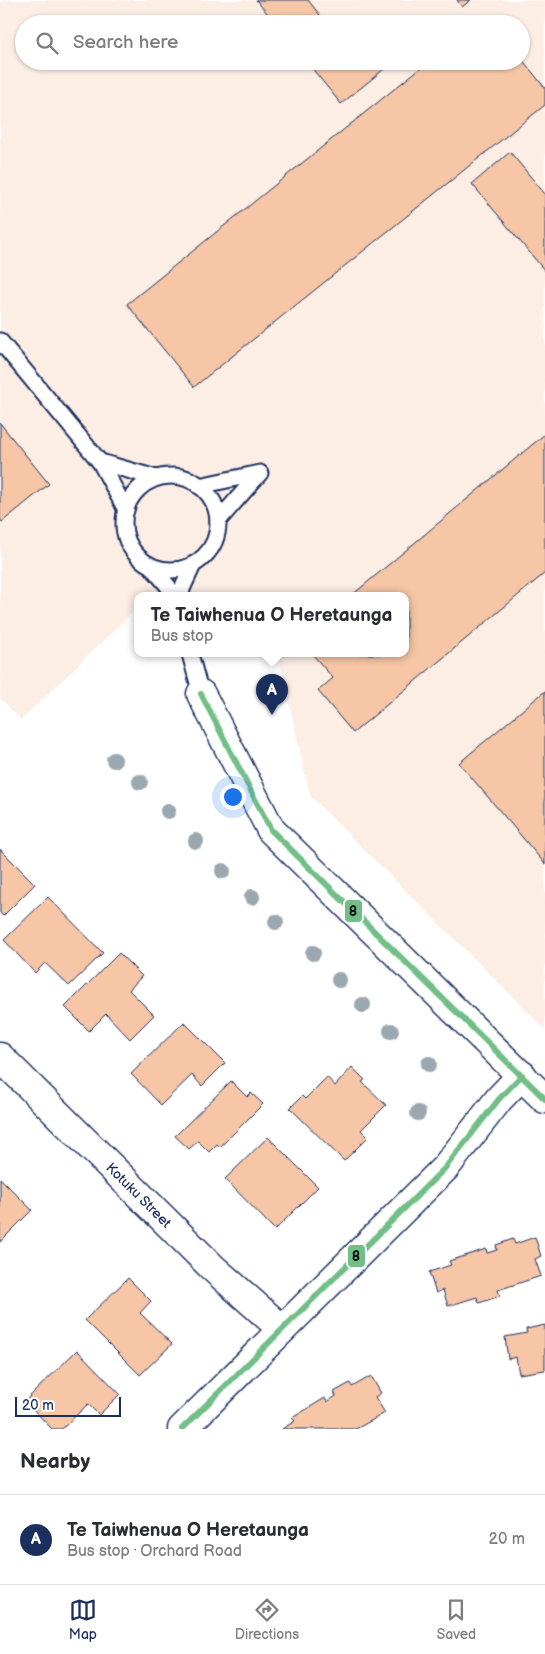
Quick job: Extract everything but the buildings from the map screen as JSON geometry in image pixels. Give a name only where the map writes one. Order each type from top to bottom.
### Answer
[{"type":"street","points":[[201,694],[271,830],[545,1099]]},
{"type":"street","name":"Kotuku Street","points":[[0,1057],[213,1268],[282,1328]]},
{"type":"street","points":[[182,1429],[445,1168],[499,1098],[522,1075]]},
{"type":"lane","points":[[0,341],[100,462],[126,510]]},
{"type":"lane","points":[[100,462],[156,478],[172,476],[188,479],[202,487],[213,500],[218,515],[218,531],[213,546],[203,559],[193,565],[174,571],[158,569],[145,563],[134,553],[127,540],[124,524],[126,510],[133,496],[143,486],[156,478]]},
{"type":"lane","points":[[199,486],[260,473],[218,521]]},
{"type":"lane","points":[[182,592],[193,565]]},
{"type":"lane","points":[[151,566],[171,592]]},
{"type":"lane","points":[[191,657],[201,694]]},
{"type":"shaded area","points":[[4,0],[545,0],[545,1029],[310,796],[279,657],[409,657],[409,592],[134,592],[134,611],[21,720],[0,698],[0,3]]},
{"type":"transit line","name":"8","points":[[201,694],[271,830],[545,1099]]},
{"type":"transit line","name":"8","points":[[182,1429],[445,1168],[499,1099],[522,1075]]},
{"type":"place","name":"Te Taiwhenua O Heretaunga","points":[[272,715]]}]
